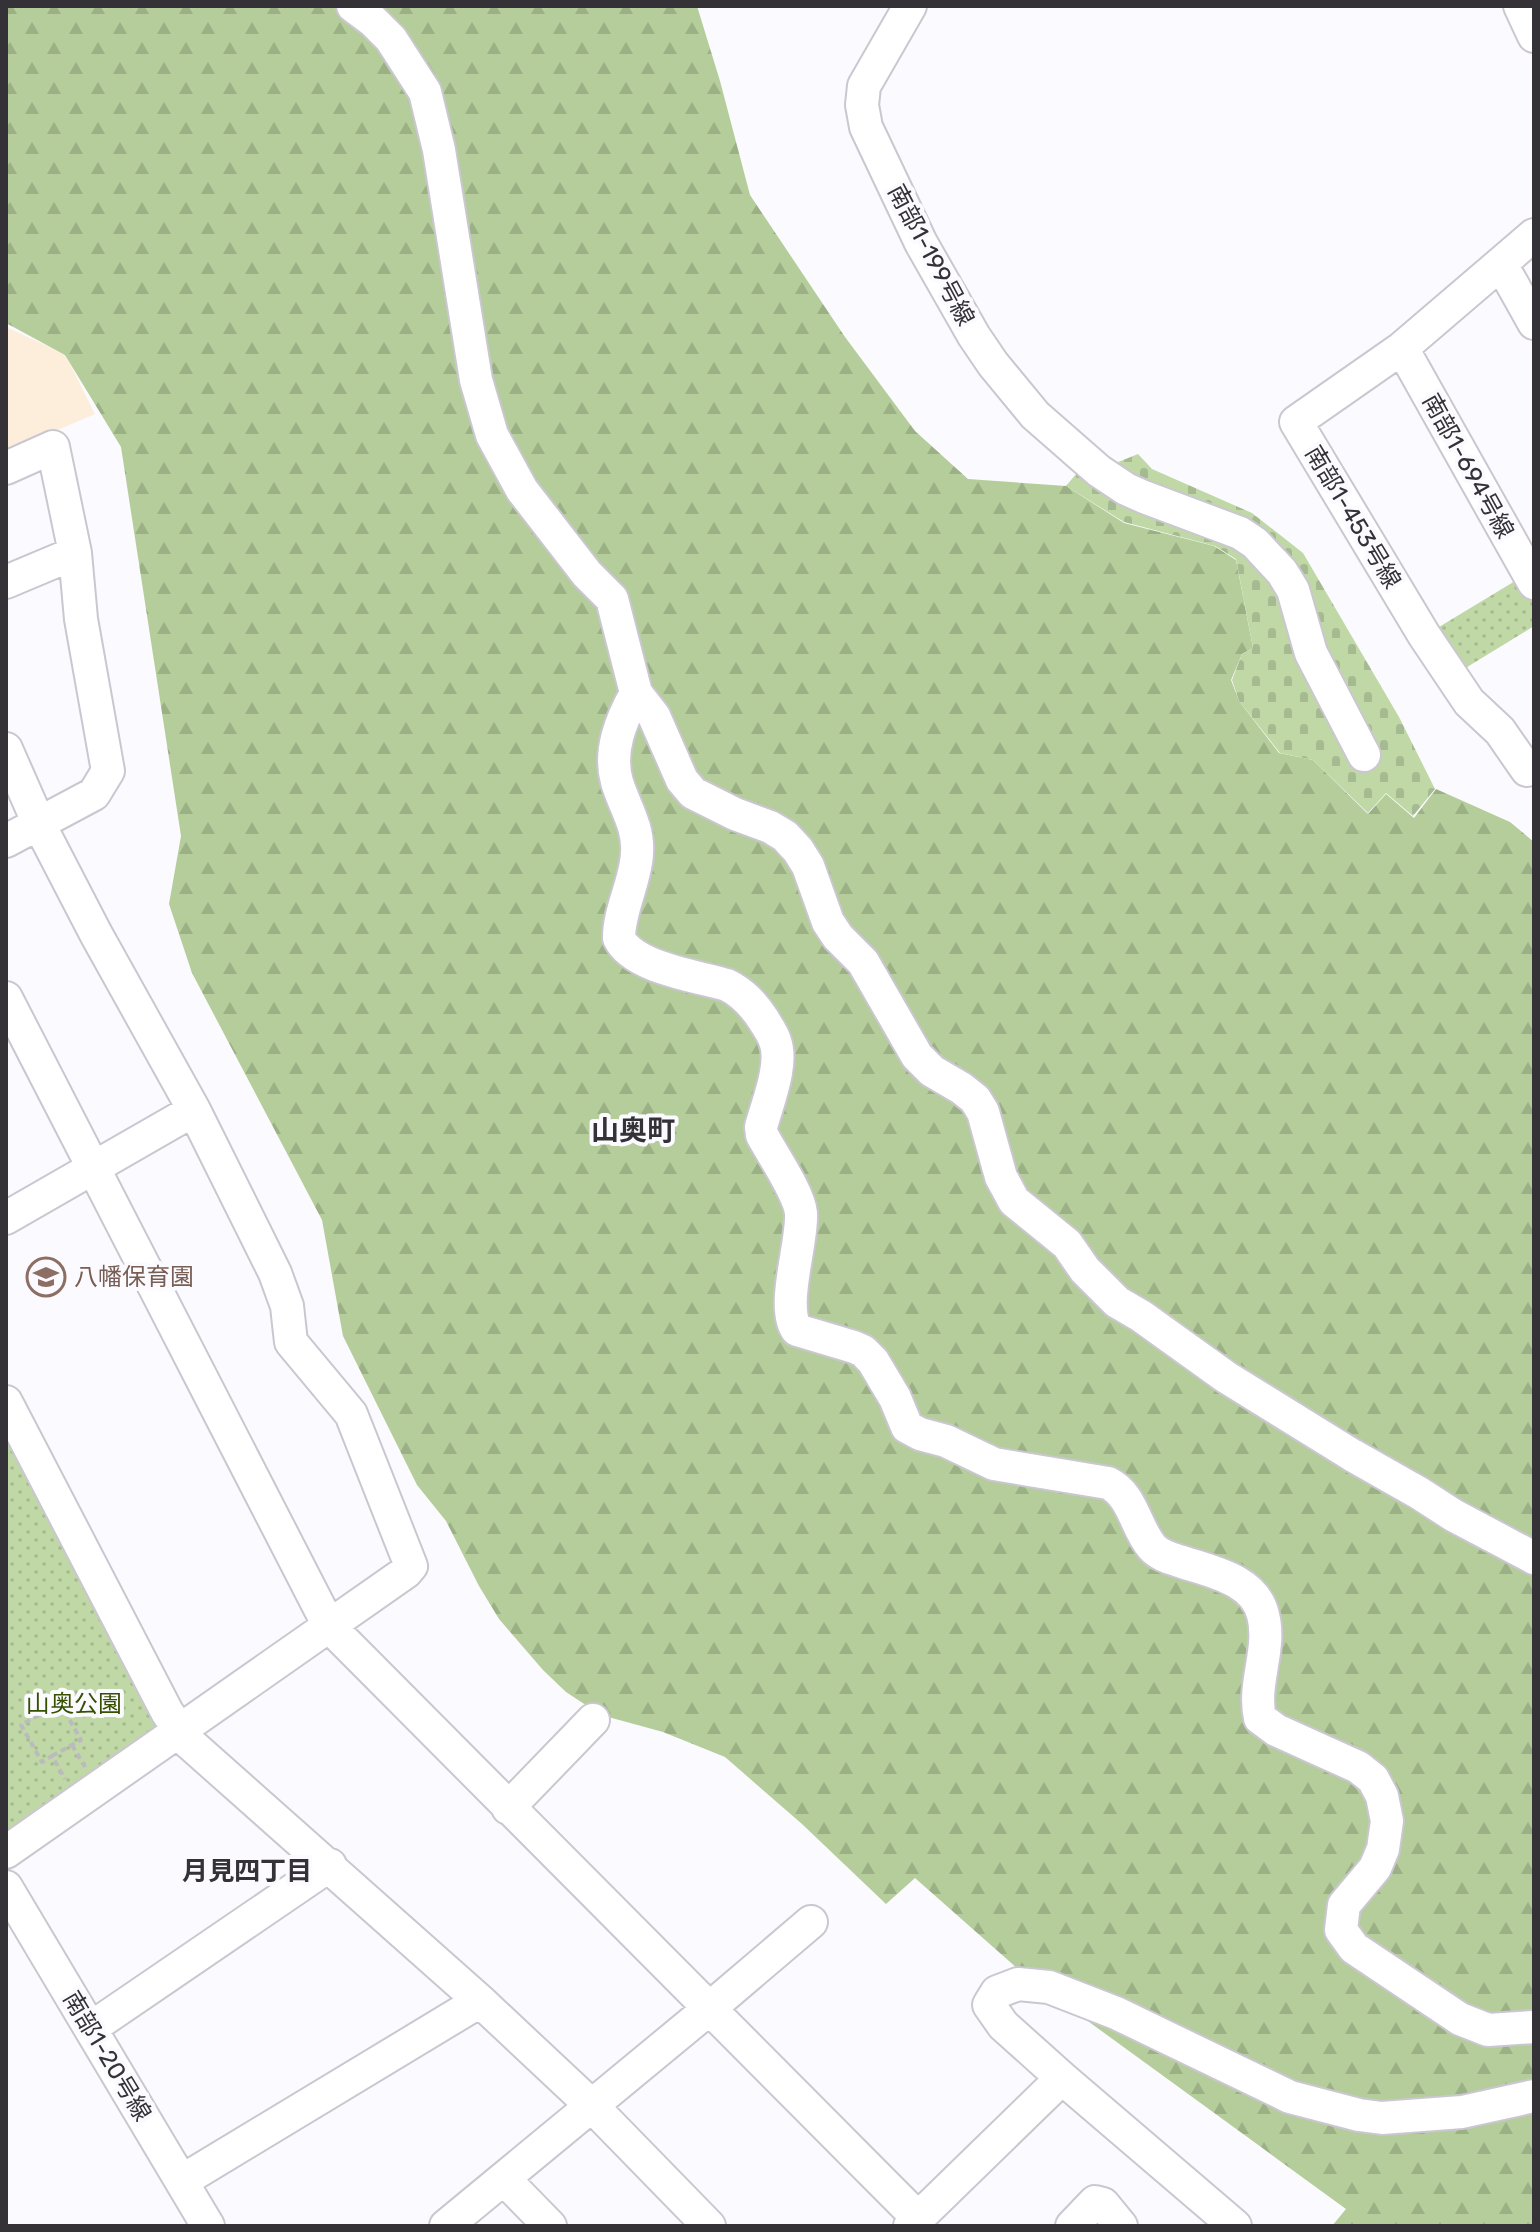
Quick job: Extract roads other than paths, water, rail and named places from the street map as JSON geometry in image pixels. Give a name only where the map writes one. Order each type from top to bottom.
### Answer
[{"type":"street","points":[[353,6],[391,39],[425,92],[439,150],[476,380],[492,435],[522,490],[587,574],[612,599],[636,693],[654,716],[682,780],[693,793],[770,827],[785,836],[798,850],[808,866],[828,922],[863,962],[917,1056],[932,1071],[975,1099],[983,1112],[1001,1177],[1014,1201],[1067,1244],[1085,1270],[1117,1302],[1226,1377],[1352,1455],[1453,1515],[1534,1558]]},
{"type":"street","name":"南部1-199号線","points":[[910,6],[864,86],[862,105],[866,127],[921,243],[956,306],[993,364],[1035,415],[1099,471],[1144,497],[1240,533],[1255,543],[1282,572],[1293,590],[1311,653],[1364,755]]},
{"type":"street","points":[[1520,6],[1534,36]]},
{"type":"street","name":"南部1-453号線","points":[[1534,235],[1402,348],[1296,422],[1424,635],[1469,702],[1500,731],[1527,770],[1534,766]]},
{"type":"street","points":[[1501,264],[1534,323]]},
{"type":"street","name":"南部1-694号線","points":[[1402,348],[1534,583]]},
{"type":"street","points":[[6,468],[53,447],[75,553],[81,619],[108,771],[94,794],[6,841]]},
{"type":"street","points":[[6,582],[75,553]]},
{"type":"street","points":[[636,693],[627,709],[614,749],[617,782],[637,835],[638,855],[619,938],[632,955],[738,990],[754,1005],[775,1041],[778,1055],[761,1127],[762,1135],[795,1194],[801,1216],[792,1283],[793,1325],[797,1330],[863,1351],[873,1361],[895,1398],[907,1427],[994,1464],[1116,1486],[1153,1549],[1234,1579],[1249,1591],[1263,1613],[1265,1639],[1257,1706],[1260,1718],[1276,1730],[1358,1767],[1373,1779],[1382,1796],[1387,1821],[1383,1849],[1375,1868],[1344,1905],[1341,1930],[1354,1948],[1460,2019],[1488,2030],[1534,2027]]},
{"type":"street","points":[[6,749],[39,824],[194,1110],[275,1273],[287,1306],[291,1342],[351,1414],[411,1566],[6,1852]]},
{"type":"street","points":[[6,998],[329,1626],[923,2220],[1062,2078]]},
{"type":"street","points":[[6,1218],[194,1110]]},
{"type":"street","points":[[6,1402],[167,1712],[186,1740],[480,2001],[592,2106],[709,2226]]},
{"type":"street","points":[[508,1808],[593,1720]]},
{"type":"street","points":[[91,2028],[330,1865]]},
{"type":"street","name":"南部1-20号線","points":[[6,1887],[208,2226]]},
{"type":"street","points":[[446,2226],[811,1922]]},
{"type":"street","points":[[1235,2226],[1003,2025],[989,2005],[997,1992],[1018,1984],[1049,1987],[1116,2013],[1290,2097],[1359,2115],[1382,2118],[1462,2112],[1534,2096]]},
{"type":"street","points":[[182,2181],[480,2001]]},
{"type":"street","points":[[504,2179],[550,2226]]},
{"type":"street","points":[[1072,2226],[1095,2202],[1103,2204],[1121,2226]]},
{"type":"place","name":"八幡保育園","points":[[46,1277]]},
{"type":"district","name":"山奥町","points":[[633,1130]]},
{"type":"district","name":"月見四丁目","points":[[247,1871]]},
{"type":"park label","name":"山奥公園","points":[[74,1704]]}]
